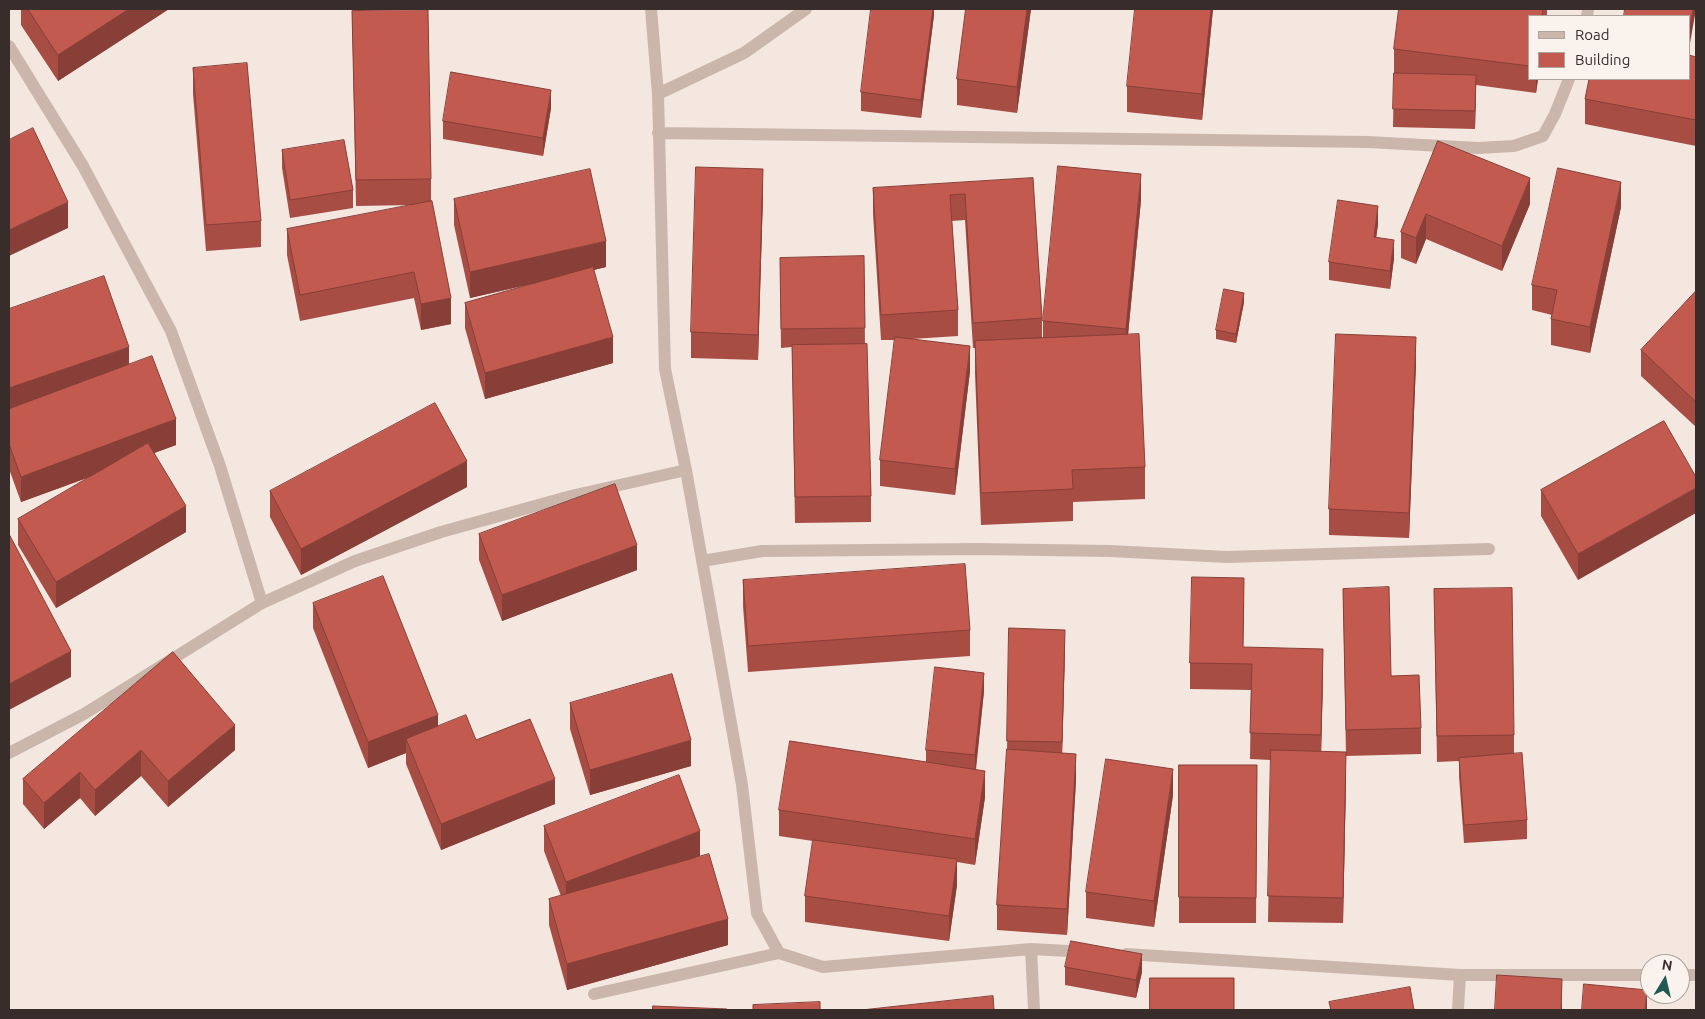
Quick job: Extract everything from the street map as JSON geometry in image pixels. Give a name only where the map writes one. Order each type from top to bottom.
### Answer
[{"type":"street","points":[[650,9],[658,94],[665,369],[686,470],[742,785],[757,913],[779,953]]},
{"type":"street","points":[[658,94],[744,53],[806,9]]},
{"type":"street","points":[[9,46],[83,166],[171,331],[220,466],[262,603]]},
{"type":"street","points":[[658,133],[1368,142],[1478,148],[1514,146],[1543,136],[1555,114],[1569,80]]},
{"type":"street","points":[[9,753],[84,714],[262,603],[355,561],[441,532],[571,496],[686,470]]},
{"type":"street","points":[[702,561],[762,551],[976,549],[1110,551],[1227,557],[1490,549]]},
{"type":"street","points":[[1031,949],[1034,1010]]},
{"type":"street","points":[[594,994],[779,953],[822,967],[1031,949],[1460,976],[1640,975]]},
{"type":"street","points":[[1458,1010],[1460,976]]},
{"type":"building","points":[[28,9],[129,9],[58,55]]},
{"type":"building","points":[[871,9],[933,9],[921,100],[861,92]]},
{"type":"building","points":[[966,9],[1027,9],[1017,87],[957,79]]},
{"type":"building","points":[[1135,9],[1211,9],[1202,94],[1127,86]]},
{"type":"building","points":[[1399,9],[1543,9],[1542,15],[1528,15],[1528,66],[1394,49]]},
{"type":"building","points":[[1625,9],[1693,9],[1690,26],[1690,15],[1624,15]]},
{"type":"building","points":[[428,10],[431,179],[356,180],[352,11]]},
{"type":"building","points":[[1690,55],[1696,57],[1696,120],[1585,99],[1589,80],[1690,80]]},
{"type":"building","points":[[247,63],[261,221],[206,225],[193,68]]},
{"type":"building","points":[[451,72],[551,90],[543,138],[443,121]]},
{"type":"building","points":[[1394,73],[1476,75],[1475,111],[1393,109]]},
{"type":"building","points":[[33,128],[68,202],[9,230],[9,140]]},
{"type":"building","points":[[344,140],[353,190],[290,200],[282,150]]},
{"type":"building","points":[[1438,141],[1530,178],[1502,246],[1426,214],[1416,238],[1401,232]]},
{"type":"building","points":[[1058,166],[1141,174],[1126,329],[1043,321]]},
{"type":"building","points":[[696,167],[763,169],[758,335],[691,332]]},
{"type":"building","points":[[1558,168],[1621,182],[1590,327],[1551,319],[1557,290],[1532,285]]},
{"type":"building","points":[[590,169],[606,241],[470,272],[454,199]]},
{"type":"building","points":[[1033,178],[1042,318],[973,323],[965,194],[950,195],[958,310],[881,315],[873,188]]},
{"type":"building","points":[[1338,200],[1378,206],[1374,237],[1394,240],[1390,271],[1329,262]]},
{"type":"building","points":[[432,201],[451,298],[421,304],[414,272],[300,295],[287,229]]},
{"type":"building","points":[[864,256],[865,328],[781,329],[780,258]]},
{"type":"building","points":[[593,267],[613,337],[485,373],[465,303]]},
{"type":"building","points":[[104,276],[129,347],[9,388],[9,309]]},
{"type":"building","points":[[1224,289],[1244,293],[1236,334],[1216,330]]},
{"type":"building","points":[[1696,291],[1696,402],[1641,350]]},
{"type":"building","points":[[1139,334],[1145,467],[1072,470],[1073,489],[981,493],[975,341]]},
{"type":"building","points":[[1336,334],[1416,337],[1409,513],[1329,509]]},
{"type":"building","points":[[895,337],[970,346],[955,469],[880,460]]},
{"type":"building","points":[[867,344],[871,496],[795,497],[792,345]]},
{"type":"building","points":[[152,356],[176,419],[21,477],[9,444],[9,409]]},
{"type":"building","points":[[435,403],[467,461],[301,549],[270,491]]},
{"type":"building","points":[[1664,421],[1696,477],[1696,488],[1578,554],[1541,490]]},
{"type":"building","points":[[148,443],[186,506],[56,582],[18,519]]},
{"type":"building","points":[[615,484],[637,545],[502,595],[479,534]]},
{"type":"building","points":[[9,534],[71,651],[9,684]]},
{"type":"building","points":[[965,564],[970,630],[748,646],[743,580]]},
{"type":"building","points":[[383,576],[438,715],[368,742],[313,603]]},
{"type":"building","points":[[1192,577],[1244,578],[1243,647],[1323,649],[1321,735],[1250,733],[1252,664],[1190,663]]},
{"type":"building","points":[[1389,587],[1391,676],[1419,675],[1421,728],[1346,730],[1343,589]]},
{"type":"building","points":[[1512,588],[1514,735],[1437,736],[1434,589]]},
{"type":"building","points":[[1009,628],[1065,630],[1062,742],[1007,741]]},
{"type":"building","points":[[173,652],[235,725],[168,781],[141,750],[95,790],[80,772],[44,803],[23,779]]},
{"type":"building","points":[[935,667],[984,673],[975,755],[926,750]]},
{"type":"building","points":[[672,674],[691,740],[590,770],[570,703]]},
{"type":"building","points":[[466,715],[476,740],[530,719],[555,779],[441,824],[406,739]]},
{"type":"building","points":[[790,741],[985,771],[975,839],[779,810]]},
{"type":"building","points":[[1007,749],[1076,754],[1067,909],[997,905]]},
{"type":"building","points":[[1271,750],[1346,752],[1343,898],[1268,896]]},
{"type":"building","points":[[1522,753],[1527,820],[1464,825],[1459,758]]},
{"type":"building","points":[[1106,759],[1173,769],[1154,901],[1086,892]]},
{"type":"building","points":[[1179,765],[1257,765],[1256,898],[1179,897]]},
{"type":"building","points":[[679,775],[700,831],[566,882],[544,826]]},
{"type":"building","points":[[813,840],[957,859],[949,916],[805,896]]},
{"type":"building","points":[[709,854],[728,919],[567,964],[549,899]]},
{"type":"building","points":[[1071,941],[1142,954],[1136,980],[1065,967]]},
{"type":"building","points":[[1497,975],[1562,979],[1561,1010],[1495,1010]]},
{"type":"building","points":[[1150,978],[1234,978],[1234,1010],[1150,1010]]},
{"type":"building","points":[[1584,984],[1640,989],[1640,1004],[1646,1004],[1645,1010],[1582,1010]]},
{"type":"building","points":[[1410,987],[1414,1010],[1331,1010],[1329,1002]]},
{"type":"building","points":[[993,996],[994,1010],[862,1010]]},
{"type":"building","points":[[820,1002],[820,1010],[753,1010],[753,1005]]},
{"type":"building","points":[[653,1006],[727,1009],[727,1010],[653,1010]]}]
